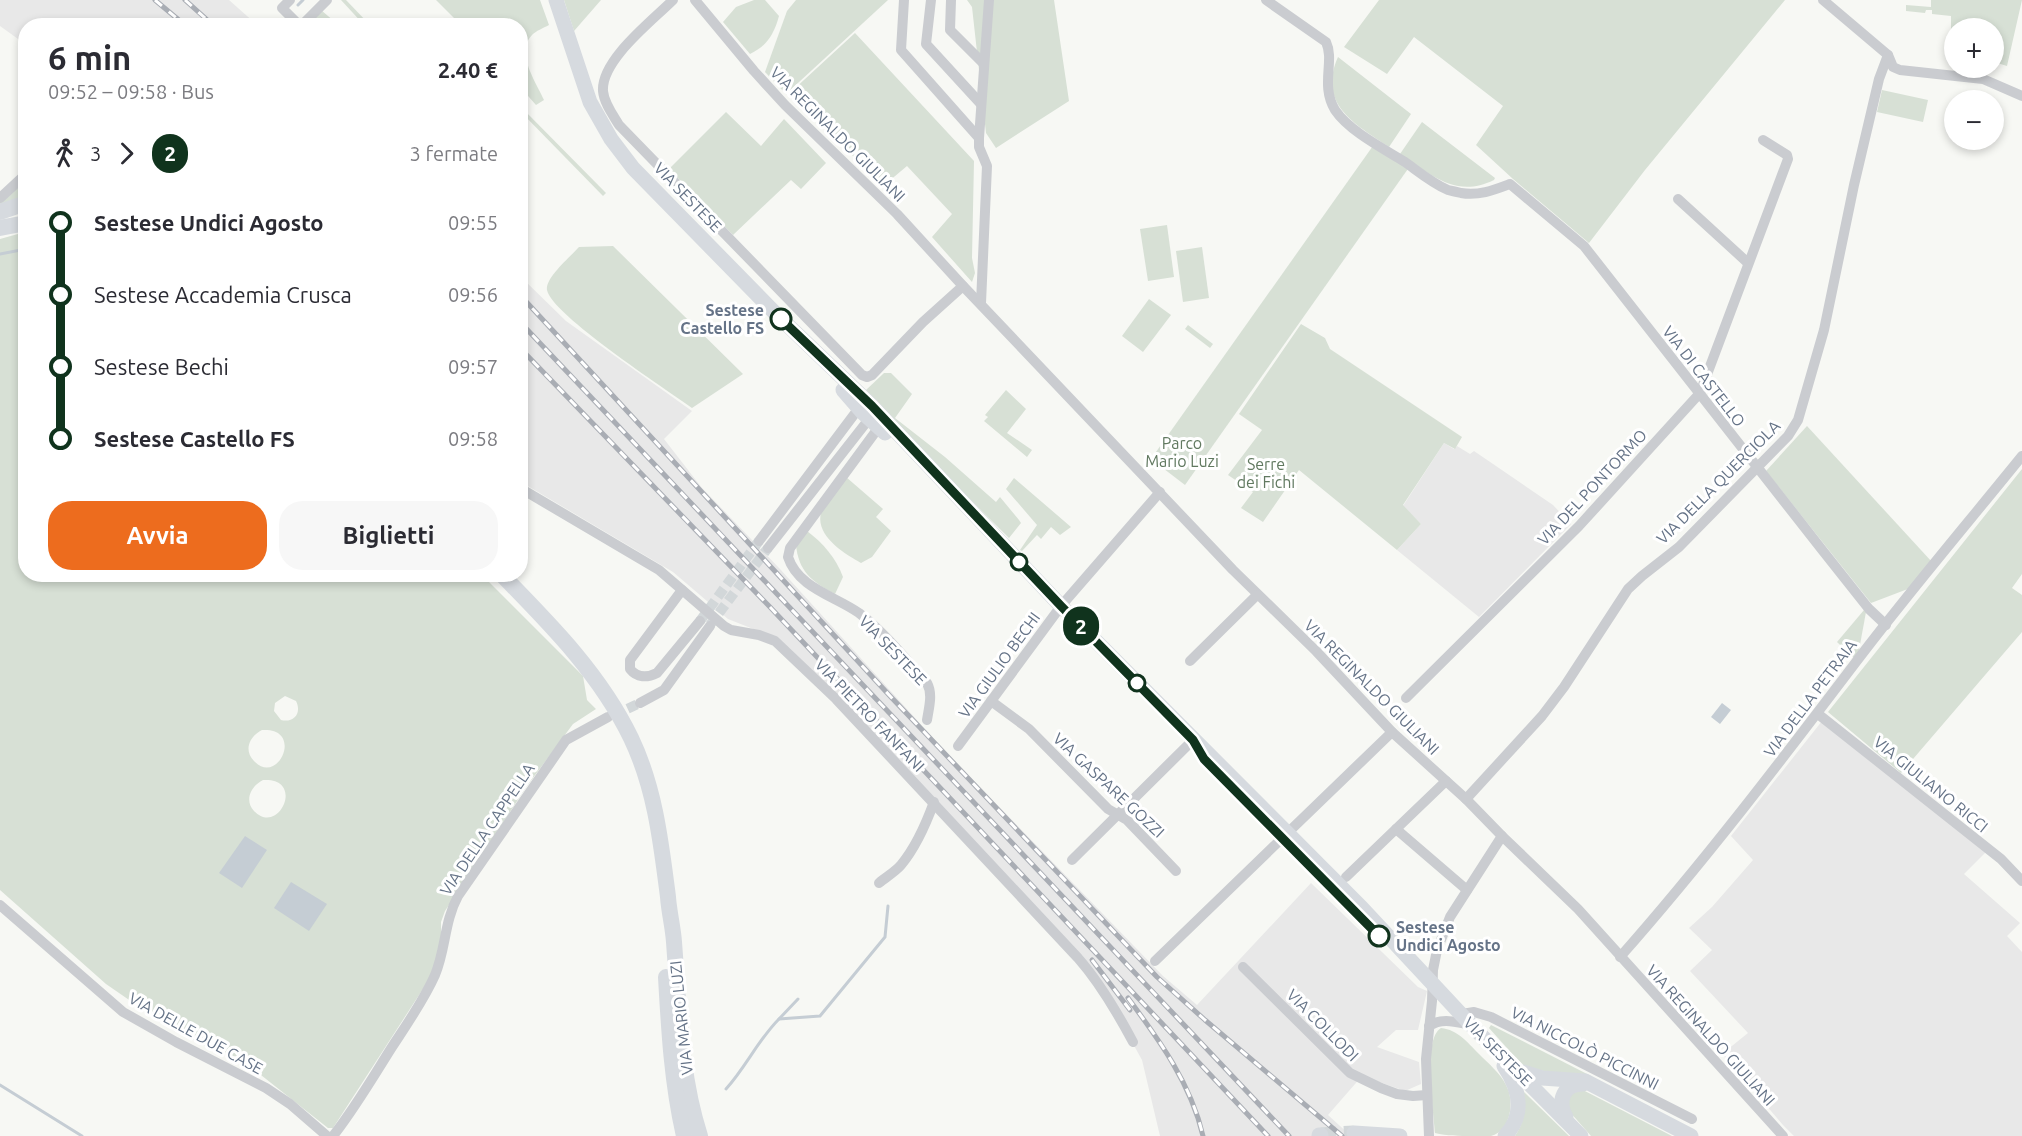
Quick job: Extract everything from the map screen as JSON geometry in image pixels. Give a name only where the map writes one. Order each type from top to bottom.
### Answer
[{"type":"main road","name":"VIA SESTESE","points":[[556,0],[587,95],[615,145],[633,168],[902,437],[1061,606],[1209,754],[1285,836],[1416,965],[1577,1132]]},
{"type":"main road","points":[[0,212],[18,206]]},
{"type":"main road","name":"VIA SESTESE","points":[[800,336],[868,417],[964,503]]},
{"type":"main road","name":"VIA MARIO LUZI","points":[[509,582],[568,644],[590,672],[631,737],[645,774],[656,813],[663,852],[674,940],[684,1065],[700,1136]]},
{"type":"main road","name":"VIA MARIO LUZI","points":[[668,899],[665,966],[671,1060],[684,1136]]},
{"type":"main road","points":[[1472,1025],[1512,1078],[1517,1090],[1518,1112],[1512,1129],[1505,1136]]},
{"type":"main road","points":[[1515,1069],[1542,1078],[1585,1081],[1691,1136]]},
{"type":"main road","points":[[1577,1132],[1561,1107],[1565,1092],[1570,1086],[1576,1084],[1601,1089]]},
{"type":"main road","points":[[1354,1133],[1400,1136]]},
{"type":"street","points":[[290,0],[282,8],[292,18]]},
{"type":"street","points":[[308,18],[327,0]]},
{"type":"street","name":"VIA SESTESE","points":[[673,0],[614,62],[603,84],[604,97],[608,105],[619,125],[660,169],[862,375],[867,377],[872,375],[963,286]]},
{"type":"street","name":"VIA REGINALDO GIULIANI","points":[[695,0],[785,105],[897,214],[1257,595],[1316,651],[1392,732],[1466,799],[1502,837],[1578,909],[1783,1136]]},
{"type":"street","points":[[904,0],[901,50],[979,138]]},
{"type":"street","points":[[931,0],[926,44],[981,104]]},
{"type":"street","points":[[951,0],[950,30],[984,64]]},
{"type":"street","points":[[981,303],[987,166],[979,147],[979,138],[989,0]]},
{"type":"street","name":"VIA DI CASTELLO","points":[[1266,0],[1326,42],[1329,51],[1327,82],[1330,98],[1336,111],[1350,125],[1425,177],[1448,190],[1464,194],[1479,194],[1510,184],[1584,246],[1869,609],[1886,625]]},
{"type":"street","points":[[1823,0],[1888,55],[1893,67],[1900,70],[1983,79],[2022,96]]},
{"type":"street","name":"VIA DELLA QUERCIOLA","points":[[1466,799],[1542,716],[1564,687],[1628,589],[1679,547],[1788,436],[1798,420],[1824,330],[1874,100],[1888,55]]},
{"type":"street","name":"VIA DEL PONTORMO","points":[[1406,698],[1579,525],[1700,393],[1788,159],[1787,155],[1763,140]]},
{"type":"street","points":[[0,198],[18,181]]},
{"type":"street","points":[[1678,199],[1748,263]]},
{"type":"street","points":[[840,375],[868,417],[902,437]]},
{"type":"street","points":[[764,544],[868,417]]},
{"type":"street","name":"VIA SESTESE","points":[[868,417],[790,548],[788,557],[800,577],[858,613],[927,683],[930,689],[927,720]]},
{"type":"street","name":"VIA DELLA PETRAIA","points":[[1620,957],[1734,822],[1857,661],[2022,456]]},
{"type":"street","name":"VIA GIULIO BECHI","points":[[958,746],[1061,606],[1160,492]]},
{"type":"street","name":"VIA PIETRO FANFANI","points":[[528,493],[659,570],[731,630],[759,635],[775,641],[836,699],[1089,970],[1114,1007],[1132,1041]]},
{"type":"street","points":[[640,703],[664,690],[705,624],[657,673],[647,677],[630,669],[630,660],[682,590]]},
{"type":"street","points":[[1190,661],[1257,595]]},
{"type":"street","name":"VIA GASPARE GOZZI","points":[[992,701],[1029,729],[1107,809],[1127,820],[1176,871]]},
{"type":"street","name":"VIA GIULIANO RICCI","points":[[1818,714],[2001,859],[2022,881]]},
{"type":"street","name":"VIA DELLA CAPPELLA","points":[[333,1136],[350,1114],[434,977],[442,955],[448,918],[458,896],[566,740],[608,717]]},
{"type":"street","points":[[1155,961],[1392,732]]},
{"type":"street","points":[[1072,860],[1193,740]]},
{"type":"street","points":[[1346,877],[1446,781]]},
{"type":"street","points":[[879,883],[900,866],[915,845],[934,802]]},
{"type":"street","points":[[1396,829],[1467,890]]},
{"type":"street","points":[[1429,1136],[1425,1059],[1436,956],[1450,917],[1502,837]]},
{"type":"street","name":"VIA DELLE DUE CASE","points":[[0,905],[123,1012],[266,1088],[290,1104],[327,1136]]},
{"type":"street","name":"VIA COLLODI","points":[[1243,967],[1348,1072],[1393,1093],[1413,1096],[1427,1095]]},
{"type":"street","name":"VIA NICCOLÒ PICCINNI","points":[[1472,1025],[1474,1012],[1491,1017],[1692,1119]]},
{"type":"street","points":[[1429,1026],[1436,1022],[1446,1021],[1472,1025]]},
{"type":"shaded area","points":[[0,0],[229,0],[249,18],[18,18],[18,39],[0,26]]},
{"type":"shaded area","points":[[528,284],[566,321],[692,411],[664,439],[702,488],[780,569],[944,750],[1163,976],[1197,1005],[1311,883],[1418,987],[1427,991],[1418,1030],[1396,1030],[1377,1047],[1419,1062],[1421,1084],[1405,1091],[1362,1076],[1328,1115],[1351,1136],[1160,1136],[1142,1060],[1096,977],[776,638],[728,619],[673,572],[528,486]]},
{"type":"shaded area","points":[[1444,443],[1454,449],[1457,446],[1470,454],[1474,451],[1553,505],[1571,524],[1479,617],[1397,550],[1421,524],[1403,506]]},
{"type":"shaded area","points":[[1722,703],[1731,710],[1720,724],[1711,717]]},
{"type":"shaded area","points":[[1826,716],[1990,848],[1964,874],[2020,923],[2007,936],[2022,952],[2022,1136],[1794,1136],[1722,1054],[1748,1033],[1690,971],[1712,950],[1689,928],[1712,907],[1753,860],[1731,836]]},
{"type":"shaded area","points":[[245,836],[267,850],[242,888],[219,873]]},
{"type":"shaded area","points":[[291,882],[327,904],[309,931],[274,908]]},
{"type":"green space","points":[[341,0],[346,0],[363,18],[358,18]]},
{"type":"green space","points":[[436,0],[540,0],[549,25],[532,35],[528,41],[528,18],[454,18]]},
{"type":"green space","points":[[564,0],[601,0],[574,31]]},
{"type":"green space","points":[[754,0],[765,0],[779,16],[769,39],[750,54],[723,22],[736,7]]},
{"type":"green space","points":[[796,0],[888,0],[786,94],[765,72],[787,11]]},
{"type":"green space","points":[[967,0],[1054,0],[1069,101],[996,148],[986,133],[972,7]]},
{"type":"green space","points":[[1379,0],[1785,0],[1645,170],[1589,243],[1476,145],[1503,106],[1414,37],[1387,74],[1344,47]]},
{"type":"green space","points":[[1931,0],[2022,0],[2007,66],[2004,65],[2004,18],[1951,18],[1951,16],[1932,14],[1932,10],[1926,10],[1925,13],[1906,11],[1906,5],[1931,7]]},
{"type":"green space","points":[[321,10],[330,18],[314,18]]},
{"type":"green space","points":[[855,33],[974,161],[972,258],[975,273],[972,282],[932,237],[952,214],[907,166],[882,187],[792,91]]},
{"type":"green space","points":[[1338,57],[1411,114],[1389,147],[1352,121],[1336,100],[1332,88],[1333,73]]},
{"type":"green space","points":[[528,65],[544,100],[536,105],[528,96]]},
{"type":"green space","points":[[1882,90],[1928,100],[1923,122],[1877,112]]},
{"type":"green space","points":[[726,112],[761,146],[784,119],[826,163],[801,189],[791,180],[733,235],[669,169]]},
{"type":"green space","points":[[528,114],[606,193],[603,196],[528,119]]},
{"type":"green space","points":[[1422,122],[1495,178],[1494,180],[1467,187],[1444,182],[1400,154]]},
{"type":"green space","name":"Parco Mario Luzi","points":[[1375,143],[1410,166],[1185,485],[1151,459]]},
{"type":"green space","points":[[18,185],[18,202],[0,209],[0,202]]},
{"type":"green space","points":[[1167,225],[1174,277],[1148,281],[1140,229]]},
{"type":"green space","points":[[18,234],[18,582],[489,582],[583,676],[587,700],[596,709],[573,724],[527,786],[445,911],[441,922],[441,946],[430,978],[333,1128],[328,1128],[252,1068],[174,1031],[106,984],[0,890],[0,239]],"holes":[[[285,696],[296,701],[298,705],[296,716],[290,720],[281,720],[274,711],[275,703]],[[262,730],[275,732],[282,737],[285,745],[278,762],[271,767],[263,767],[254,761],[249,752],[251,740]],[[263,780],[276,782],[283,787],[286,795],[279,812],[272,817],[263,817],[251,807],[250,794]]]},
{"type":"green space","points":[[613,246],[743,374],[692,408],[612,351],[568,316],[547,290],[550,279],[579,247]]},
{"type":"green space","points":[[1202,247],[1209,298],[1183,302],[1176,251]]},
{"type":"green space","points":[[1149,299],[1171,315],[1143,352],[1122,336]]},
{"type":"green space","name":"Serre dei Fichi","points":[[1301,324],[1325,338],[1330,349],[1462,437],[1455,449],[1444,443],[1403,505],[1421,524],[1397,550],[1299,470],[1263,522],[1241,508],[1253,492],[1228,475],[1262,430],[1239,414]]},
{"type":"green space","points":[[1188,325],[1213,344],[1210,348],[1185,329]]},
{"type":"green space","points":[[884,373],[891,373],[912,394],[895,418],[945,457],[996,502],[1000,497],[1019,520],[1021,523],[1009,538],[888,418],[866,390]]},
{"type":"green space","points":[[1006,390],[1026,409],[1007,433],[1032,450],[1027,457],[984,421],[988,417],[985,415]]},
{"type":"green space","points":[[1807,426],[1932,562],[1913,587],[1871,603],[1766,471]]},
{"type":"green space","points":[[2022,469],[2022,574],[2012,588],[2022,595],[2022,632],[1901,773],[1828,712]]},
{"type":"green space","points":[[846,477],[883,509],[876,517],[891,531],[872,557],[861,563],[847,555],[827,537],[820,521],[825,504]]},
{"type":"green space","points":[[1014,478],[1071,527],[1060,535],[1051,527],[1041,539],[1037,535],[1022,551],[1020,550],[1037,525],[1006,489]]},
{"type":"green space","points":[[807,531],[837,563],[843,577],[835,594],[819,585],[803,569],[796,544]]},
{"type":"green space","points":[[1864,610],[1866,612],[1857,661],[1837,642]]},
{"type":"green space","points":[[1491,1025],[1591,1076],[1568,1076],[1524,1067],[1489,1028]]},
{"type":"green space","points":[[1441,1028],[1452,1031],[1466,1041],[1497,1072],[1506,1085],[1510,1099],[1509,1115],[1507,1122],[1498,1133],[1491,1136],[1472,1136],[1435,1133],[1430,1061],[1435,1035]]},
{"type":"green space","points":[[1581,1089],[1672,1136],[1591,1136],[1569,1111],[1567,1097]]},
{"type":"green space","points":[[1523,1091],[1569,1136],[1515,1136],[1524,1114]]},
{"type":"waterway","points":[[298,5],[303,0]]},
{"type":"waterway","points":[[0,254],[18,251]]},
{"type":"waterway","points":[[726,1089],[779,1019],[820,1016],[885,937],[888,906]]},
{"type":"waterway","points":[[779,1019],[798,999]]},
{"type":"waterway","points":[[0,1085],[82,1136]]},
{"type":"tunnel","points":[[700,621],[759,541]]},
{"type":"tunnel","points":[[710,625],[768,548]]},
{"type":"tunnel","points":[[614,715],[640,703]]},
{"type":"tunnel","points":[[1321,1135],[1354,1133]]},
{"type":"railway","points":[[155,0],[176,18]]},
{"type":"railway","points":[[185,0],[205,18]]},
{"type":"railway","points":[[528,304],[890,696],[1157,977],[1342,1136]]},
{"type":"railway","points":[[528,330],[1289,1136]]},
{"type":"railway","points":[[528,356],[769,606],[1268,1136]]},
{"type":"railway","points":[[1092,960],[1130,1010]]},
{"type":"railway","points":[[1128,998],[1152,1030],[1173,1064],[1191,1099],[1203,1136]]},
{"type":"bus line","name":"2","points":[[781,319],[872,406],[1061,606],[1193,740],[1204,759],[1379,936]]},
{"type":"place","name":"Sestese Castello FS","points":[[781,319]]},
{"type":"place","name":"Sestese Undici Agosto","points":[[1379,936]]}]
